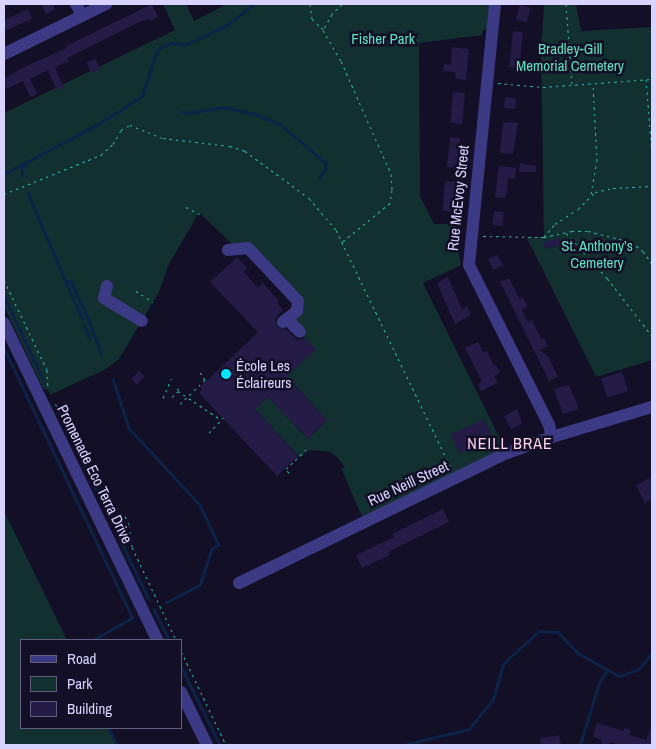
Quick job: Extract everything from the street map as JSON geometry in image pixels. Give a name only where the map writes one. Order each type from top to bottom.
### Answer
[{"type":"street","points":[[4,54],[79,10],[106,4]]},
{"type":"street","name":"Rue McEvoy Street","points":[[495,4],[468,258],[470,272],[548,425],[552,437]]},
{"type":"street","points":[[228,250],[248,248],[298,302],[296,311],[285,320],[300,332]]},
{"type":"street","points":[[107,286],[104,298],[142,321]]},
{"type":"street","name":"Promenade Eco Terra Drive","points":[[4,323],[156,639]]},
{"type":"street","name":"Rue Neill Street","points":[[239,582],[507,453],[552,437],[652,408]]},
{"type":"street","points":[[182,694],[207,745]]},
{"type":"path","points":[[310,4],[312,19],[323,30],[341,61],[391,174],[390,203],[342,243]]},
{"type":"path","points":[[323,30],[332,14],[342,4]]},
{"type":"path","points":[[566,4],[572,85]]},
{"type":"path","points":[[646,79],[652,153]]},
{"type":"path","points":[[486,81],[543,87],[652,79]]},
{"type":"path","points":[[590,196],[597,161],[593,83]]},
{"type":"path","points":[[4,194],[100,155],[113,144],[121,130],[130,125],[163,138],[230,146],[245,151],[308,198],[329,221],[342,243],[456,478]]},
{"type":"path","points":[[544,238],[555,224],[578,209],[590,196],[606,188],[652,186]]},
{"type":"path","points":[[186,207],[198,214]]},
{"type":"path","points":[[471,235],[544,238],[565,232],[588,231],[624,239],[638,246],[652,264]]},
{"type":"path","points":[[565,232],[607,278],[652,336]]},
{"type":"path","points":[[4,280],[47,370],[48,390]]},
{"type":"path","points":[[136,292],[153,302]]},
{"type":"path","points":[[180,404],[205,380],[200,372]]},
{"type":"path","points":[[163,398],[171,379]]},
{"type":"path","points":[[172,397],[178,389],[221,419],[209,433]]},
{"type":"path","points":[[53,403],[69,417],[107,498],[128,520],[132,548],[176,639]]},
{"type":"path","points":[[289,473],[286,469],[306,450]]},
{"type":"path","points":[[182,653],[226,745]]},
{"type":"green space","name":"Fisher Park","points":[[163,4],[186,4],[194,21],[227,4],[495,4],[492,29],[483,30],[482,35],[419,43],[420,196],[434,224],[462,224],[456,238],[461,265],[423,283],[507,453],[364,521],[341,468],[345,467],[337,457],[330,452],[314,450],[307,451],[300,458],[255,409],[268,397],[308,439],[327,420],[290,380],[288,382],[284,378],[315,349],[287,319],[299,307],[253,251],[235,247],[201,214],[198,214],[168,266],[159,292],[119,359],[106,369],[50,395],[48,390],[43,388],[4,306],[4,113],[175,30]]},
{"type":"green space","name":"St. Anthony’s Cemetery","points":[[544,4],[576,4],[581,31],[652,27],[652,360],[596,377],[527,238],[544,237],[541,53]]},
{"type":"green space","points":[[4,511],[67,639],[20,639],[20,729],[109,729],[117,745],[4,745]]},
{"type":"building","points":[[41,4],[53,4],[55,9],[46,14]]},
{"type":"building","points":[[152,4],[158,17],[151,21],[150,19],[141,21],[67,58],[69,61],[55,67],[64,88],[57,91],[48,70],[30,79],[37,94],[30,97],[23,81],[6,89],[4,79],[24,67],[67,48],[66,46]]},
{"type":"building","points":[[520,5],[531,8],[527,22],[516,19]]},
{"type":"building","points":[[28,9],[32,19],[4,31],[4,20]]},
{"type":"building","points":[[513,31],[523,32],[519,68],[509,67]]},
{"type":"building","points":[[452,47],[469,49],[466,80],[456,79],[455,72],[443,71],[444,64],[451,65]]},
{"type":"building","points":[[96,59],[100,69],[91,73],[87,63]]},
{"type":"building","points":[[453,92],[465,93],[462,124],[450,123]]},
{"type":"building","points":[[505,97],[516,98],[515,109],[504,108]]},
{"type":"building","points":[[503,123],[518,123],[513,154],[500,153]]},
{"type":"building","points":[[450,137],[460,138],[457,168],[447,167]]},
{"type":"building","points":[[520,163],[536,166],[536,172],[519,172]]},
{"type":"building","points":[[499,166],[516,168],[515,178],[508,178],[506,198],[495,197]]},
{"type":"building","points":[[445,181],[456,182],[453,212],[442,211]]},
{"type":"building","points":[[494,211],[504,212],[502,226],[493,225]]},
{"type":"building","points":[[559,238],[561,245],[546,249],[544,242]]},
{"type":"building","points":[[497,255],[503,265],[493,270],[488,259]]},
{"type":"building","name":"École Les Éclaireurs","points":[[237,257],[247,268],[244,272],[258,288],[263,283],[279,301],[277,303],[283,310],[275,319],[277,327],[286,329],[297,340],[305,338],[316,349],[286,376],[327,420],[308,439],[268,397],[255,409],[298,456],[277,476],[199,393],[202,390],[200,387],[258,332],[210,282]]},
{"type":"building","points":[[448,277],[462,309],[467,307],[471,315],[455,324],[437,283]]},
{"type":"building","points":[[509,278],[519,298],[523,297],[528,307],[522,310],[528,322],[532,320],[541,339],[543,337],[548,346],[539,350],[548,356],[558,377],[549,381],[500,282]]},
{"type":"building","points":[[478,342],[483,352],[487,351],[494,366],[496,365],[500,372],[494,376],[498,383],[481,391],[478,384],[482,382],[465,348]]},
{"type":"building","points":[[139,371],[145,377],[137,384],[131,379]]},
{"type":"building","points":[[622,372],[628,391],[607,398],[601,379]]},
{"type":"building","points":[[569,385],[579,409],[563,414],[554,389]]},
{"type":"building","points":[[517,409],[522,424],[511,429],[504,416]]},
{"type":"building","points":[[484,419],[493,438],[459,454],[450,435]]},
{"type":"building","points":[[652,477],[652,499],[645,503],[636,485]]},
{"type":"building","points":[[443,509],[449,522],[388,552],[390,555],[362,568],[356,555],[394,537],[392,534]]},
{"type":"building","points":[[597,723],[624,731],[624,728],[631,730],[630,735],[646,740],[652,724],[652,745],[621,745],[611,742],[610,745],[601,745],[603,740],[593,737]]},
{"type":"building","points":[[559,735],[561,745],[541,745],[540,738]]},
{"type":"waterway","points":[[4,174],[100,123],[142,96],[156,53],[160,48],[171,43],[185,45],[227,25],[254,4]]},
{"type":"waterway","points":[[181,111],[187,113],[224,107],[254,114],[280,124],[326,163],[326,168],[320,178]]},
{"type":"waterway","points":[[22,176],[22,169],[26,163]]},
{"type":"waterway","points":[[28,193],[66,282],[71,281],[90,323],[101,354]]},
{"type":"waterway","points":[[66,282],[82,318]]},
{"type":"waterway","points":[[4,296],[43,379]]},
{"type":"waterway","points":[[84,325],[90,339]]},
{"type":"waterway","points":[[4,348],[133,618],[96,639]]},
{"type":"waterway","points":[[113,379],[129,428],[200,505],[219,545],[212,549],[200,585],[166,603]]},
{"type":"waterway","points":[[59,413],[149,599]]},
{"type":"waterway","points":[[154,609],[169,639]]},
{"type":"waterway","points":[[403,745],[469,729],[493,699],[503,664],[539,631],[558,632],[578,653],[619,676],[639,669],[652,653]]},
{"type":"waterway","points":[[182,668],[220,745]]},
{"type":"waterway","points":[[580,745],[599,683],[607,670]]},
{"type":"waterway","points":[[109,729],[117,745]]},
{"type":"place","name":"École Les Éclaireurs","points":[[226,374]]},
{"type":"district","name":"NEILL BRAE","points":[[510,443]]},
{"type":"park label","name":"Bradley-Gill Memorial Cemetery","points":[[570,56]]}]
